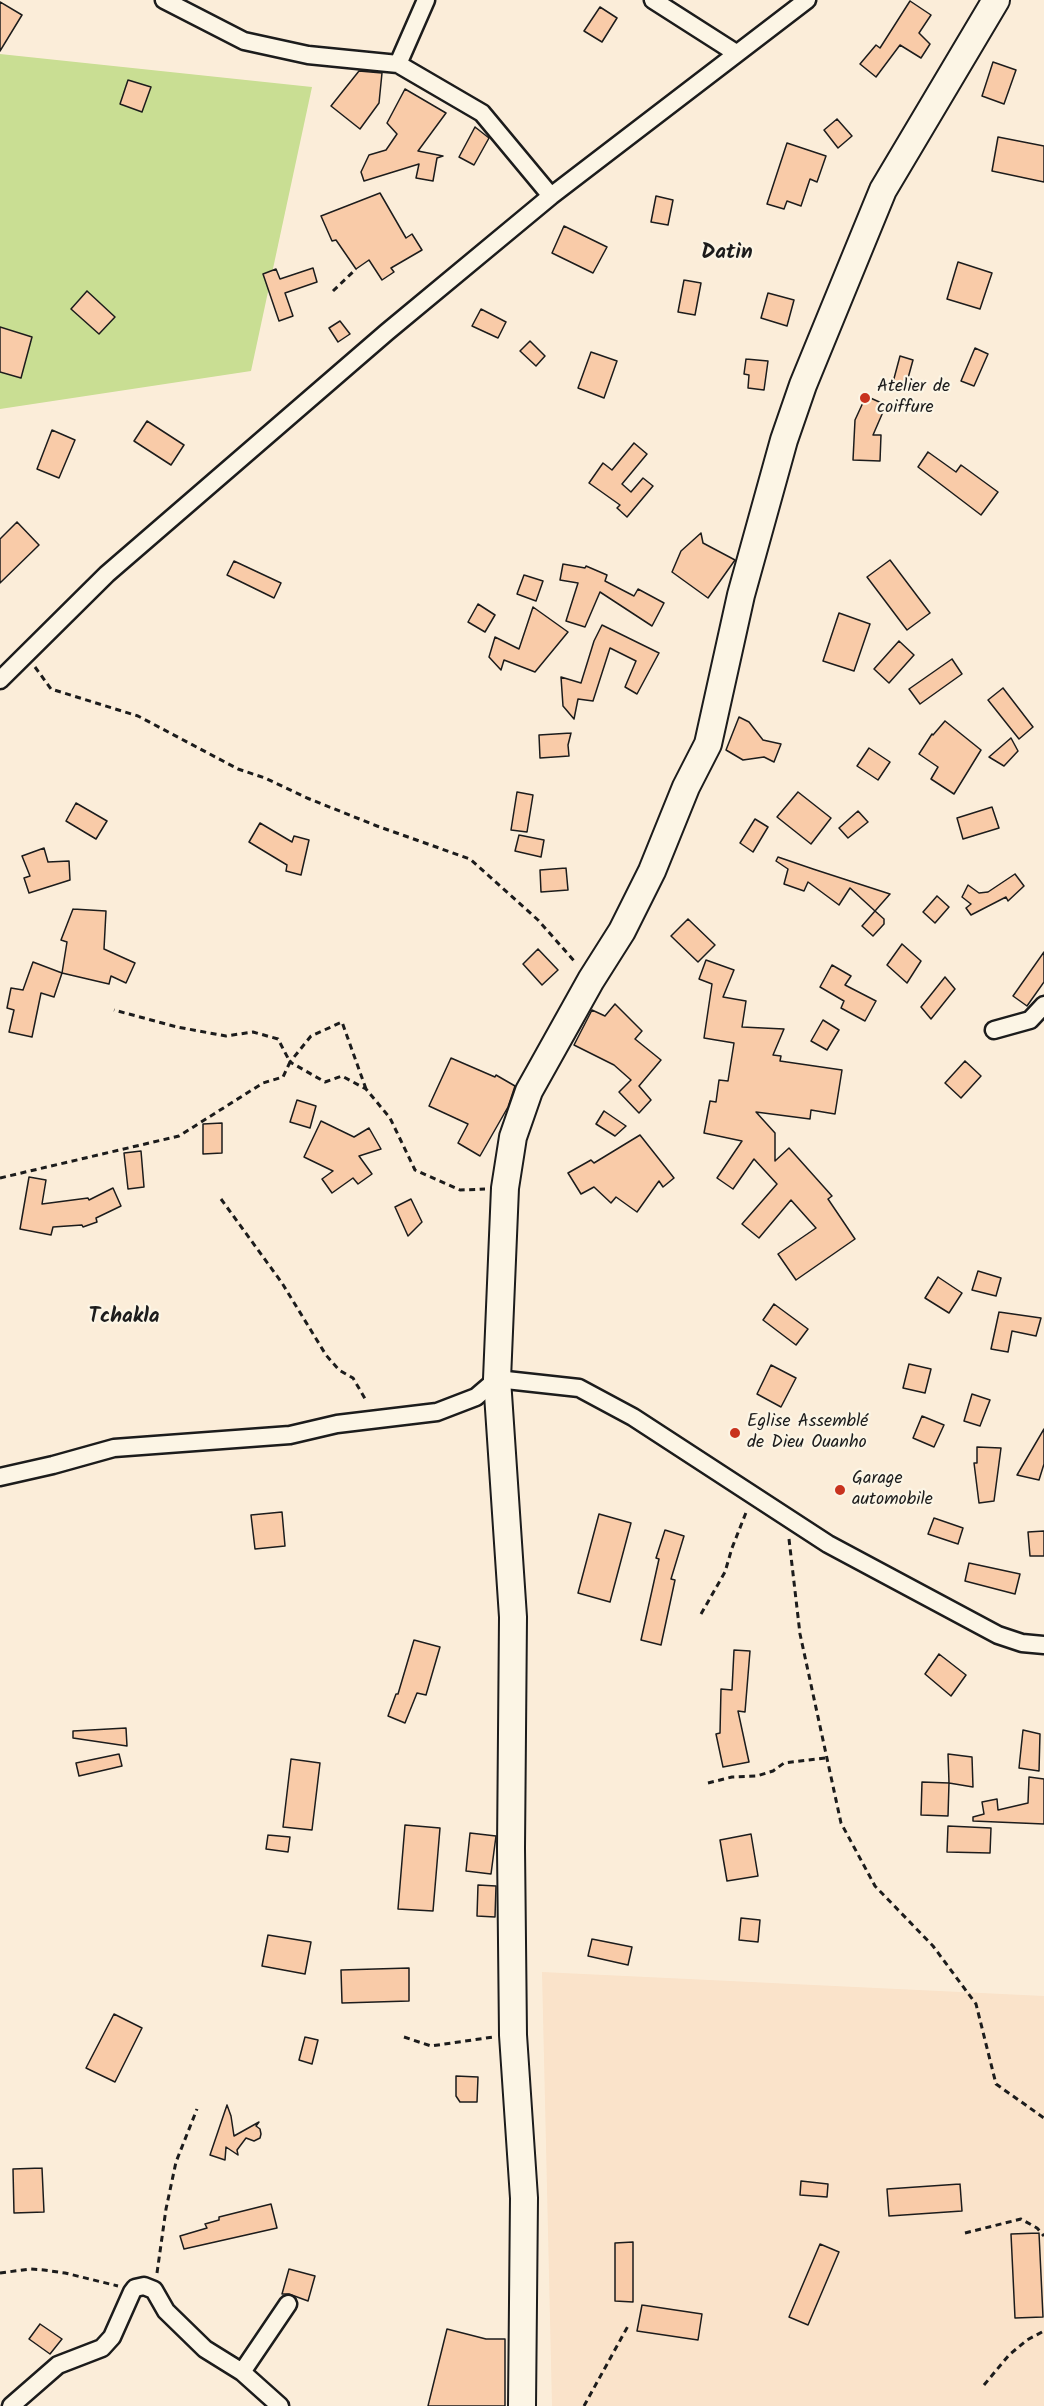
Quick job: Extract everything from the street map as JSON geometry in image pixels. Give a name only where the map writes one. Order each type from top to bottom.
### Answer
[{"type":"main road","points":[[522,2406],[524,2198],[513,2035],[511,1848],[513,1617],[497,1379],[505,1188],[513,1137],[530,1091],[591,980],[622,931],[651,872],[686,787],[708,744],[741,595],[784,440],[848,273],[883,190],[996,0]]},
{"type":"street","points":[[164,0],[244,41],[308,55],[398,64],[482,113],[551,196]]},
{"type":"street","points":[[398,64],[426,0]]},
{"type":"street","points":[[653,0],[736,53]]},
{"type":"street","points":[[0,680],[107,574],[387,332],[551,196],[807,0]]},
{"type":"street","points":[[994,1030],[1030,1020],[1044,1005]]},
{"type":"street","points":[[0,1477],[114,1448],[290,1436],[337,1424],[438,1412],[476,1397],[497,1379],[579,1388],[633,1417],[828,1544],[998,1635],[1044,1645]]},
{"type":"street","points":[[11,2406],[58,2365],[102,2348],[112,2337],[135,2288],[144,2286],[154,2290],[166,2311],[205,2349],[242,2372],[280,2406]]},
{"type":"street","points":[[242,2372],[288,2304]]},
{"type":"path","points":[[333,291],[356,269]]},
{"type":"path","points":[[25,653],[51,689],[138,716],[238,769],[265,778],[307,798],[377,826],[470,859],[538,920],[591,980]]},
{"type":"path","points":[[114,1010],[177,1027],[225,1036],[252,1032],[278,1039],[290,1062],[325,1082],[342,1076],[366,1089]]},
{"type":"path","points":[[0,1178],[179,1136],[263,1083],[283,1077],[290,1062],[311,1036],[342,1022],[366,1089],[390,1118],[415,1170],[460,1190],[505,1188]]},
{"type":"path","points":[[221,1199],[282,1283],[326,1355],[339,1370],[353,1378],[376,1418]]},
{"type":"path","points":[[701,1614],[725,1572],[732,1548],[754,1494]]},
{"type":"path","points":[[786,1516],[800,1634],[841,1823],[875,1886],[933,1946],[976,2004],[996,2084],[1044,2118]]},
{"type":"path","points":[[708,1783],[732,1777],[757,1776],[773,1771],[784,1763],[826,1758]]},
{"type":"path","points":[[404,2037],[431,2046],[513,2035]]},
{"type":"path","points":[[154,2290],[166,2209],[176,2162],[197,2109]]},
{"type":"path","points":[[965,2233],[1021,2220],[1037,2228],[1044,2236]]},
{"type":"path","points":[[0,2273],[30,2269],[44,2270],[135,2288]]},
{"type":"path","points":[[584,2406],[628,2326]]},
{"type":"path","points":[[984,2385],[1009,2355],[1027,2340],[1044,2331]]},
{"type":"shaded area","points":[[542,1972],[1044,1996],[1044,2406],[552,2406]]},
{"type":"green space","points":[[0,54],[312,87],[251,371],[0,409]]},
{"type":"building","points":[[910,1],[931,15],[919,33],[930,44],[921,58],[900,45],[876,77],[860,64],[876,45],[880,48]]},
{"type":"building","points":[[0,2],[22,15],[0,51]]},
{"type":"building","points":[[600,7],[617,18],[602,42],[584,31]]},
{"type":"building","points":[[993,62],[1016,70],[1004,104],[982,96]]},
{"type":"building","points":[[359,71],[382,73],[379,103],[360,129],[331,106]]},
{"type":"building","points":[[128,80],[151,87],[142,112],[120,104]]},
{"type":"building","points":[[405,89],[446,113],[418,151],[443,156],[437,158],[433,181],[416,178],[419,164],[364,181],[361,172],[369,155],[386,150],[397,134],[387,123]]},
{"type":"building","points":[[837,119],[852,136],[838,148],[824,130]]},
{"type":"building","points":[[475,127],[489,138],[474,165],[459,157]]},
{"type":"building","points":[[998,137],[1044,146],[1044,182],[992,171]]},
{"type":"building","points":[[787,143],[826,156],[817,182],[810,179],[801,206],[787,201],[784,209],[767,204]]},
{"type":"building","points":[[380,193],[406,238],[412,234],[422,250],[391,268],[394,272],[382,280],[369,260],[356,269],[336,240],[332,241],[321,216]]},
{"type":"building","points":[[656,196],[673,200],[668,225],[651,222]]},
{"type":"building","points":[[564,226],[607,247],[593,273],[552,253]]},
{"type":"building","points":[[958,262],[992,273],[980,309],[947,299]]},
{"type":"building","points":[[313,268],[317,282],[285,293],[293,316],[279,321],[263,274],[276,269],[280,279]]},
{"type":"building","points":[[684,280],[701,283],[695,315],[678,312]]},
{"type":"building","points":[[87,291],[115,317],[99,334],[71,309]]},
{"type":"building","points":[[768,293],[794,300],[787,326],[761,318]]},
{"type":"building","points":[[481,309],[506,322],[498,338],[472,326]]},
{"type":"building","points":[[340,321],[350,334],[338,342],[329,328]]},
{"type":"building","points":[[0,327],[32,337],[21,378],[0,372]]},
{"type":"building","points":[[530,341],[545,356],[536,366],[520,351]]},
{"type":"building","points":[[975,348],[988,354],[974,386],[961,381]]},
{"type":"building","points":[[591,352],[617,361],[604,398],[578,388]]},
{"type":"building","points":[[900,356],[913,360],[905,389],[892,386]]},
{"type":"building","points":[[746,359],[768,361],[764,390],[748,388],[749,375],[744,374]]},
{"type":"building","points":[[866,396],[886,405],[873,435],[881,435],[880,461],[853,460],[855,420]]},
{"type":"building","points":[[147,421],[184,445],[171,465],[134,441]]},
{"type":"building","points":[[52,430],[75,440],[59,478],[37,469]]},
{"type":"building","points":[[634,443],[647,454],[622,484],[631,492],[643,478],[653,486],[627,517],[617,508],[620,505],[589,483],[603,463],[612,470]]},
{"type":"building","points":[[928,452],[956,472],[961,465],[998,492],[981,515],[918,467]]},
{"type":"building","points":[[17,522],[39,545],[0,583],[0,539]]},
{"type":"building","points":[[701,533],[703,543],[735,560],[708,598],[672,572],[681,551]]},
{"type":"building","points":[[890,560],[930,613],[907,630],[867,577]]},
{"type":"building","points":[[234,561],[281,583],[274,598],[227,575]]},
{"type":"building","points":[[563,564],[585,568],[586,566],[607,575],[605,581],[634,596],[638,589],[664,603],[652,626],[600,592],[585,627],[566,621],[578,583],[560,580]]},
{"type":"building","points":[[524,575],[543,581],[536,601],[517,594]]},
{"type":"building","points":[[478,604],[495,615],[485,632],[468,622]]},
{"type":"building","points":[[533,607],[568,632],[535,672],[504,660],[501,670],[489,657],[495,637],[519,649]]},
{"type":"building","points":[[839,613],[870,624],[854,671],[823,661]]},
{"type":"building","points":[[602,625],[659,653],[637,694],[625,687],[636,661],[610,648],[593,701],[578,699],[574,719],[563,706],[561,677],[581,683],[594,641]]},
{"type":"building","points":[[899,641],[914,655],[889,683],[874,669]]},
{"type":"building","points":[[952,659],[962,674],[920,704],[909,689]]},
{"type":"building","points":[[1003,688],[1033,727],[1019,739],[988,700]]},
{"type":"building","points":[[739,717],[749,722],[763,740],[781,744],[774,762],[764,757],[743,760],[726,750]]},
{"type":"building","points":[[945,721],[981,750],[954,794],[931,779],[938,767],[919,754],[932,734]]},
{"type":"building","points":[[571,733],[568,745],[569,756],[540,758],[539,735]]},
{"type":"building","points":[[1011,738],[1018,751],[1004,766],[989,757]]},
{"type":"building","points":[[869,748],[890,762],[878,780],[857,766]]},
{"type":"building","points":[[517,792],[533,795],[527,832],[511,830]]},
{"type":"building","points":[[798,792],[831,818],[811,844],[777,817]]},
{"type":"building","points":[[76,803],[107,821],[96,839],[66,821]]},
{"type":"building","points":[[992,807],[999,828],[963,839],[957,818]]},
{"type":"building","points":[[858,811],[868,822],[848,838],[839,828]]},
{"type":"building","points":[[755,819],[768,827],[753,852],[740,843]]},
{"type":"building","points":[[260,823],[292,842],[294,836],[309,840],[301,875],[286,871],[287,865],[249,842]]},
{"type":"building","points":[[519,835],[544,840],[541,857],[515,851]]},
{"type":"building","points":[[44,848],[48,862],[69,861],[70,880],[29,893],[24,878],[30,876],[22,856]]},
{"type":"building","points":[[778,857],[890,894],[875,911],[850,888],[839,905],[808,882],[804,891],[784,884],[788,869],[776,861]]},
{"type":"building","points":[[566,868],[568,890],[541,892],[540,870]]},
{"type":"building","points":[[1015,874],[1024,886],[1008,901],[1006,897],[971,915],[966,908],[971,904],[962,897],[968,885],[979,893],[988,892]]},
{"type":"building","points":[[937,896],[949,907],[935,923],[923,912]]},
{"type":"building","points":[[73,909],[106,911],[104,949],[135,963],[126,983],[111,976],[109,984],[62,973],[67,942],[61,940]]},
{"type":"building","points":[[875,911],[884,919],[884,924],[873,936],[862,926]]},
{"type":"building","points":[[688,919],[715,945],[698,962],[671,936]]},
{"type":"building","points":[[902,944],[921,961],[907,983],[887,965]]},
{"type":"building","points":[[538,949],[558,970],[542,985],[523,964]]},
{"type":"building","points":[[1044,952],[1044,982],[1027,1006],[1013,996]]},
{"type":"building","points":[[706,960],[734,970],[723,997],[746,1001],[742,1027],[784,1029],[773,1055],[781,1056],[780,1061],[842,1070],[835,1114],[811,1110],[810,1119],[756,1112],[775,1133],[775,1161],[789,1148],[832,1196],[828,1199],[855,1239],[796,1280],[778,1254],[816,1228],[791,1200],[759,1238],[742,1224],[777,1184],[754,1159],[733,1189],[717,1178],[742,1141],[704,1133],[710,1101],[716,1102],[719,1080],[728,1081],[734,1043],[704,1038],[712,984],[699,979]]},
{"type":"building","points":[[33,962],[62,973],[54,997],[41,993],[32,1037],[9,1032],[14,1010],[7,1008],[11,988],[23,990]]},
{"type":"building","points":[[832,965],[851,976],[845,985],[876,1001],[865,1021],[841,1008],[844,1001],[820,987]]},
{"type":"building","points":[[945,977],[955,989],[931,1019],[921,1007]]},
{"type":"building","points":[[615,1004],[642,1031],[635,1039],[661,1060],[639,1086],[651,1100],[639,1113],[619,1092],[631,1080],[614,1065],[574,1045],[592,1010],[605,1016]]},
{"type":"building","points":[[823,1020],[839,1030],[827,1050],[811,1041]]},
{"type":"building","points":[[451,1058],[495,1077],[496,1075],[515,1086],[508,1107],[480,1156],[458,1143],[468,1124],[429,1106]]},
{"type":"building","points":[[965,1061],[981,1076],[961,1098],[945,1083]]},
{"type":"building","points":[[297,1100],[316,1106],[310,1128],[290,1122]]},
{"type":"building","points":[[604,1111],[626,1126],[615,1136],[596,1124]]},
{"type":"building","points":[[321,1121],[354,1137],[369,1128],[381,1149],[359,1156],[372,1174],[358,1184],[353,1178],[332,1193],[322,1179],[333,1171],[304,1157]]},
{"type":"building","points":[[222,1123],[222,1153],[203,1154],[203,1124]]},
{"type":"building","points":[[640,1135],[674,1178],[663,1187],[659,1181],[637,1212],[616,1197],[611,1203],[594,1187],[581,1194],[568,1173],[591,1160],[594,1163]]},
{"type":"building","points":[[141,1151],[144,1187],[128,1189],[124,1153]]},
{"type":"building","points":[[29,1177],[46,1180],[42,1204],[88,1198],[89,1200],[113,1188],[121,1206],[96,1218],[97,1222],[83,1227],[82,1225],[53,1227],[51,1235],[20,1229]]},
{"type":"building","points":[[411,1199],[422,1222],[408,1236],[395,1207]]},
{"type":"building","points":[[978,1271],[1001,1278],[996,1296],[972,1290]]},
{"type":"building","points":[[938,1277],[962,1293],[949,1313],[925,1298]]},
{"type":"building","points":[[774,1304],[808,1329],[796,1345],[763,1320]]},
{"type":"building","points":[[999,1312],[1041,1318],[1036,1336],[1012,1331],[1008,1352],[991,1349]]},
{"type":"building","points":[[909,1364],[931,1369],[925,1393],[903,1388]]},
{"type":"building","points":[[771,1365],[796,1378],[781,1407],[757,1394]]},
{"type":"building","points":[[972,1394],[990,1400],[980,1426],[964,1421]]},
{"type":"building","points":[[922,1416],[944,1425],[934,1447],[913,1438]]},
{"type":"building","points":[[1044,1429],[1044,1464],[1039,1480],[1017,1475]]},
{"type":"building","points":[[977,1447],[1001,1448],[994,1501],[979,1503],[974,1463],[977,1463]]},
{"type":"building","points":[[282,1512],[285,1546],[255,1549],[251,1515]]},
{"type":"building","points":[[599,1514],[631,1523],[610,1602],[578,1593]]},
{"type":"building","points":[[934,1518],[963,1528],[958,1544],[928,1534]]},
{"type":"building","points":[[665,1530],[684,1536],[671,1579],[675,1580],[661,1645],[641,1640],[659,1559],[656,1558]]},
{"type":"building","points":[[1044,1531],[1044,1556],[1030,1556],[1028,1532]]},
{"type":"building","points":[[969,1563],[1020,1574],[1015,1594],[965,1581]]},
{"type":"building","points":[[414,1640],[440,1647],[426,1695],[417,1693],[405,1723],[388,1716],[396,1694],[398,1694]]},
{"type":"building","points":[[734,1650],[750,1651],[745,1712],[738,1711],[749,1762],[723,1767],[716,1734],[720,1733],[721,1689],[732,1690]]},
{"type":"building","points":[[939,1654],[966,1675],[951,1696],[925,1674]]},
{"type":"building","points":[[126,1728],[127,1746],[73,1738],[73,1731]]},
{"type":"building","points":[[1023,1730],[1040,1734],[1039,1771],[1019,1768]]},
{"type":"building","points":[[119,1754],[122,1766],[79,1776],[76,1763]]},
{"type":"building","points":[[948,1754],[972,1757],[973,1787],[949,1783]]},
{"type":"building","points":[[291,1759],[320,1763],[312,1830],[283,1827]]},
{"type":"building","points":[[1029,1777],[1044,1779],[1044,1824],[973,1821],[973,1817],[984,1814],[982,1802],[997,1799],[998,1810],[1028,1803]]},
{"type":"building","points":[[922,1782],[949,1783],[948,1816],[921,1815]]},
{"type":"building","points":[[405,1825],[440,1828],[433,1911],[398,1909]]},
{"type":"building","points":[[948,1826],[991,1828],[990,1853],[947,1852]]},
{"type":"building","points":[[470,1833],[496,1836],[491,1874],[466,1871]]},
{"type":"building","points":[[751,1834],[758,1876],[727,1881],[720,1840]]},
{"type":"building","points":[[268,1835],[290,1837],[288,1852],[266,1849]]},
{"type":"building","points":[[478,1885],[496,1886],[495,1917],[477,1916]]},
{"type":"building","points":[[741,1918],[760,1920],[758,1942],[739,1940]]},
{"type":"building","points":[[268,1935],[311,1942],[305,1974],[262,1966]]},
{"type":"building","points":[[592,1939],[632,1947],[628,1965],[588,1956]]},
{"type":"building","points":[[409,1968],[409,2001],[342,2003],[341,1970]]},
{"type":"building","points":[[114,2014],[142,2028],[115,2082],[86,2068]]},
{"type":"building","points":[[305,2037],[318,2040],[312,2064],[299,2060]]},
{"type":"building","points":[[456,2076],[478,2077],[477,2102],[460,2102],[456,2096]]},
{"type":"building","points":[[227,2105],[234,2136],[259,2122],[256,2126],[260,2129],[261,2134],[260,2138],[254,2141],[246,2138],[237,2150],[238,2155],[226,2147],[225,2160],[210,2155]]},
{"type":"building","points":[[42,2168],[44,2212],[14,2213],[13,2169]]},
{"type":"building","points":[[801,2181],[828,2184],[827,2197],[800,2195]]},
{"type":"building","points":[[960,2184],[962,2211],[889,2216],[887,2189]]},
{"type":"building","points":[[271,2204],[277,2228],[184,2249],[180,2236],[207,2228],[205,2224],[219,2220],[219,2217]]},
{"type":"building","points":[[1039,2233],[1043,2317],[1015,2318],[1011,2234]]},
{"type":"building","points":[[633,2242],[633,2302],[615,2301],[615,2243]]},
{"type":"building","points":[[820,2244],[839,2252],[808,2325],[789,2317]]},
{"type":"building","points":[[289,2269],[315,2276],[308,2301],[289,2294],[282,2294]]},
{"type":"building","points":[[642,2305],[702,2314],[698,2340],[637,2331]]},
{"type":"building","points":[[40,2324],[62,2339],[50,2354],[29,2339]]},
{"type":"building","points":[[447,2329],[486,2339],[505,2339],[505,2406],[428,2406]]},
{"type":"place","name":"Atelier de coiffure","points":[[865,398]]},
{"type":"place","name":"Eglise Assemblé de Dieu Ouanho","points":[[735,1433]]},
{"type":"place","name":"Garage automobile","points":[[840,1490]]},
{"type":"district","name":"Datin","points":[[727,254]]},
{"type":"district","name":"Tchakla","points":[[124,1318]]}]
